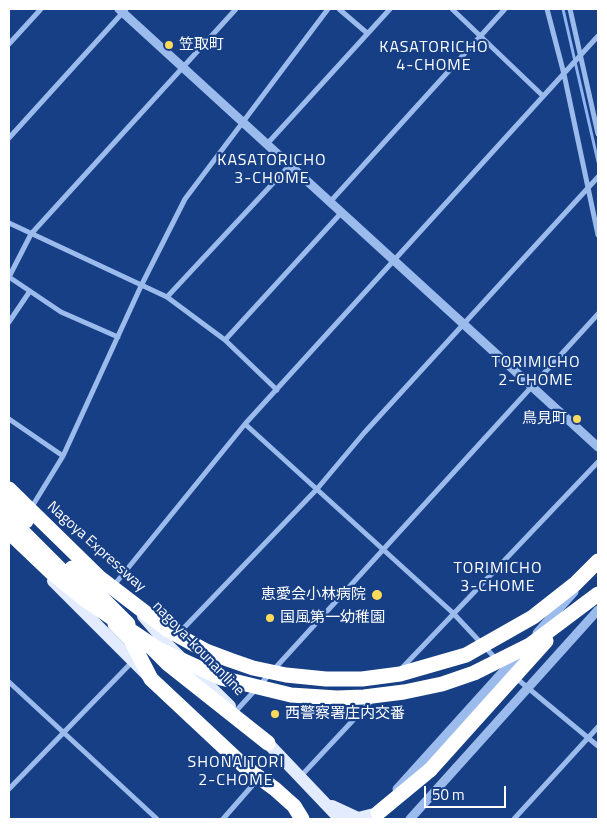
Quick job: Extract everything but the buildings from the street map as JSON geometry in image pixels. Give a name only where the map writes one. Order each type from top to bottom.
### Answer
[{"type":"highway","name":"Nagoya Expressway","points":[[9,489],[100,578],[168,630],[206,651],[253,668],[286,675],[326,679],[362,679],[400,674],[457,658],[490,644],[533,617],[575,584],[598,562]]},
{"type":"highway","points":[[9,505],[131,640],[151,679],[245,767],[288,800],[302,819]]},
{"type":"highway","points":[[9,518],[167,663],[268,743]]},
{"type":"highway","points":[[9,537],[84,599],[158,649],[221,678],[268,691],[298,696],[364,697],[404,692],[474,673],[530,645],[598,594]]},
{"type":"highway","points":[[376,816],[430,770],[598,582]]},
{"type":"main road","name":"nagoya-kounan line","points":[[9,482],[115,584],[168,645],[268,743],[340,819]]},
{"type":"main road","points":[[9,537],[133,662],[298,819]]},
{"type":"main road","points":[[323,801],[358,818],[376,816]]},
{"type":"street","points":[[9,44],[41,9]]},
{"type":"street","points":[[118,337],[61,312],[9,277],[31,234],[182,66],[236,9]]},
{"type":"street","points":[[33,505],[63,456],[141,286],[184,199],[328,9]]},
{"type":"street","points":[[339,9],[367,33]]},
{"type":"street","points":[[267,144],[390,9]]},
{"type":"street","points":[[452,9],[544,96]]},
{"type":"street","points":[[330,202],[506,9]]},
{"type":"street","points":[[547,9],[564,74],[598,235]]},
{"type":"street","points":[[570,9],[598,134]]},
{"type":"street","points":[[9,138],[123,10],[598,447]]},
{"type":"street","points":[[115,584],[244,424],[598,36]]},
{"type":"street","points":[[167,297],[290,165]]},
{"type":"street","points":[[168,645],[317,489],[364,433],[598,177]]},
{"type":"street","points":[[225,340],[342,212]]},
{"type":"street","points":[[9,223],[167,297],[225,340],[277,390]]},
{"type":"street","points":[[9,322],[30,291]]},
{"type":"street","points":[[236,711],[534,388],[598,314]]},
{"type":"street","points":[[9,419],[63,456]]},
{"type":"street","points":[[244,424],[453,613],[506,669],[598,746]]},
{"type":"street","points":[[388,682],[598,462]]},
{"type":"street","points":[[376,816],[384,803],[506,669],[598,562]]},
{"type":"street","points":[[410,819],[598,610]]},
{"type":"street","points":[[9,789],[133,662]]},
{"type":"street","points":[[9,682],[157,819]]},
{"type":"street","points":[[300,776],[382,690]]},
{"type":"street","points":[[514,819],[598,727]]},
{"type":"street","points":[[223,819],[258,779]]},
{"type":"waterway","points":[[563,9],[598,162]]},
{"type":"place","name":"笠取町","points":[[169,45]]},
{"type":"place","name":"鳥見町","points":[[577,419]]},
{"type":"place","name":"恵愛会小林病院","points":[[377,595]]},
{"type":"place","name":"国風第一幼稚園","points":[[270,618]]},
{"type":"place","name":"西警察署庄内交番","points":[[275,714]]},
{"type":"district","name":"KASATORICHO 4-CHOME","points":[[434,57]]},
{"type":"district","name":"KASATORICHO 3-CHOME","points":[[272,170]]},
{"type":"district","name":"TORIMICHO 2-CHOME","points":[[536,372]]},
{"type":"district","name":"TORIMICHO 3-CHOME","points":[[498,578]]},
{"type":"district","name":"SHONAITORI 2-CHOME","points":[[236,772]]}]
